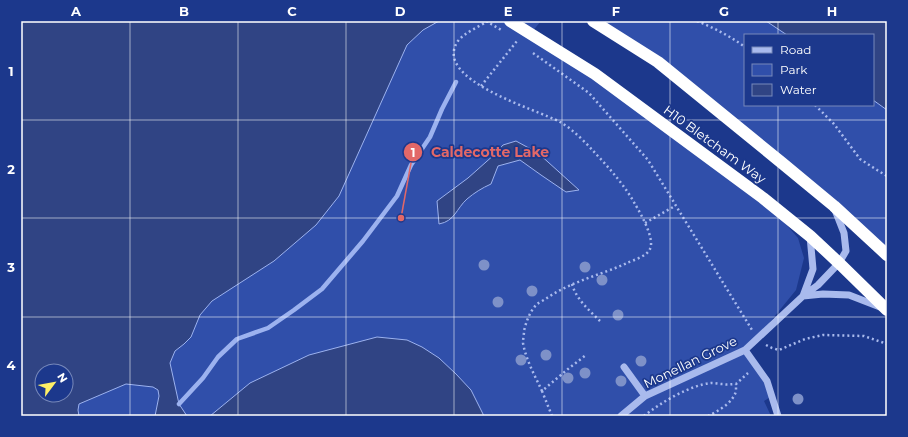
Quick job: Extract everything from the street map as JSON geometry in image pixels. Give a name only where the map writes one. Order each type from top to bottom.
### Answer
[{"type":"highway","name":"H10 Bletcham Way","points":[[593,21],[658,62],[834,206],[887,255]]},
{"type":"highway","name":"H10 Bletcham Way","points":[[508,25],[595,74],[763,198],[810,236],[886,309]]},
{"type":"street","name":"Monellan Grove","points":[[621,416],[645,396],[745,350],[803,296],[818,285],[839,263],[846,251],[844,233],[834,206]]},
{"type":"street","name":"Monellan Grove","points":[[803,296],[813,269],[810,236]]},
{"type":"street","points":[[803,296],[823,294],[849,295],[886,309]]},
{"type":"street","points":[[745,350],[767,381],[778,416]]},
{"type":"street","points":[[624,367],[645,396]]},
{"type":"path","points":[[508,35],[508,25],[487,21],[458,40],[454,54],[456,62],[461,70],[481,86],[561,123],[583,140],[615,174],[635,203],[652,241],[650,250],[643,256],[572,284],[553,294],[537,305],[529,316],[523,342],[527,359],[552,416]]},
{"type":"path","points":[[697,21],[713,28],[744,46]]},
{"type":"path","points":[[512,38],[523,45]]},
{"type":"path","points":[[481,86],[517,41]]},
{"type":"path","points":[[529,50],[589,93],[648,160],[757,338],[772,348],[779,350],[805,339],[823,335],[864,336],[887,344]]},
{"type":"path","points":[[816,106],[834,124],[860,159],[887,176]]},
{"type":"path","points":[[645,223],[675,206]]},
{"type":"path","points":[[572,284],[577,297],[600,321]]},
{"type":"path","points":[[644,416],[664,402],[701,384],[736,384],[755,365],[760,357],[762,348],[766,344]]},
{"type":"path","points":[[542,391],[586,355]]},
{"type":"path","points":[[708,416],[721,409],[732,399],[736,390],[736,384]]},
{"type":"green space","points":[[21,21],[541,21],[531,33],[763,198],[798,238],[804,258],[796,290],[757,338],[745,350],[772,396],[764,401],[771,416],[21,416]]},
{"type":"green space","points":[[593,21],[887,21],[887,255],[782,163]]},
{"type":"water","points":[[21,21],[439,21],[423,30],[407,45],[339,196],[316,225],[274,261],[212,301],[200,315],[191,337],[175,351],[170,363],[179,404],[187,416],[155,416],[159,396],[158,390],[153,387],[126,384],[79,404],[79,416],[21,416]]},
{"type":"water","points":[[766,21],[887,21],[887,110],[874,101],[874,34],[786,34]]},
{"type":"water","points":[[516,141],[538,153],[579,190],[566,192],[520,160],[498,166],[491,184],[478,191],[463,203],[449,220],[439,224],[437,201],[468,178],[503,145]]},
{"type":"water","points":[[377,337],[407,340],[422,347],[439,358],[471,390],[484,416],[210,416],[250,383],[309,355]]},
{"type":"waterway","points":[[179,404],[203,378],[218,357],[237,339],[268,328],[322,289],[363,241],[397,196],[411,165],[430,137],[456,82]]},
{"type":"place","name":"Caldecotte Lake","points":[[401,218]]}]
